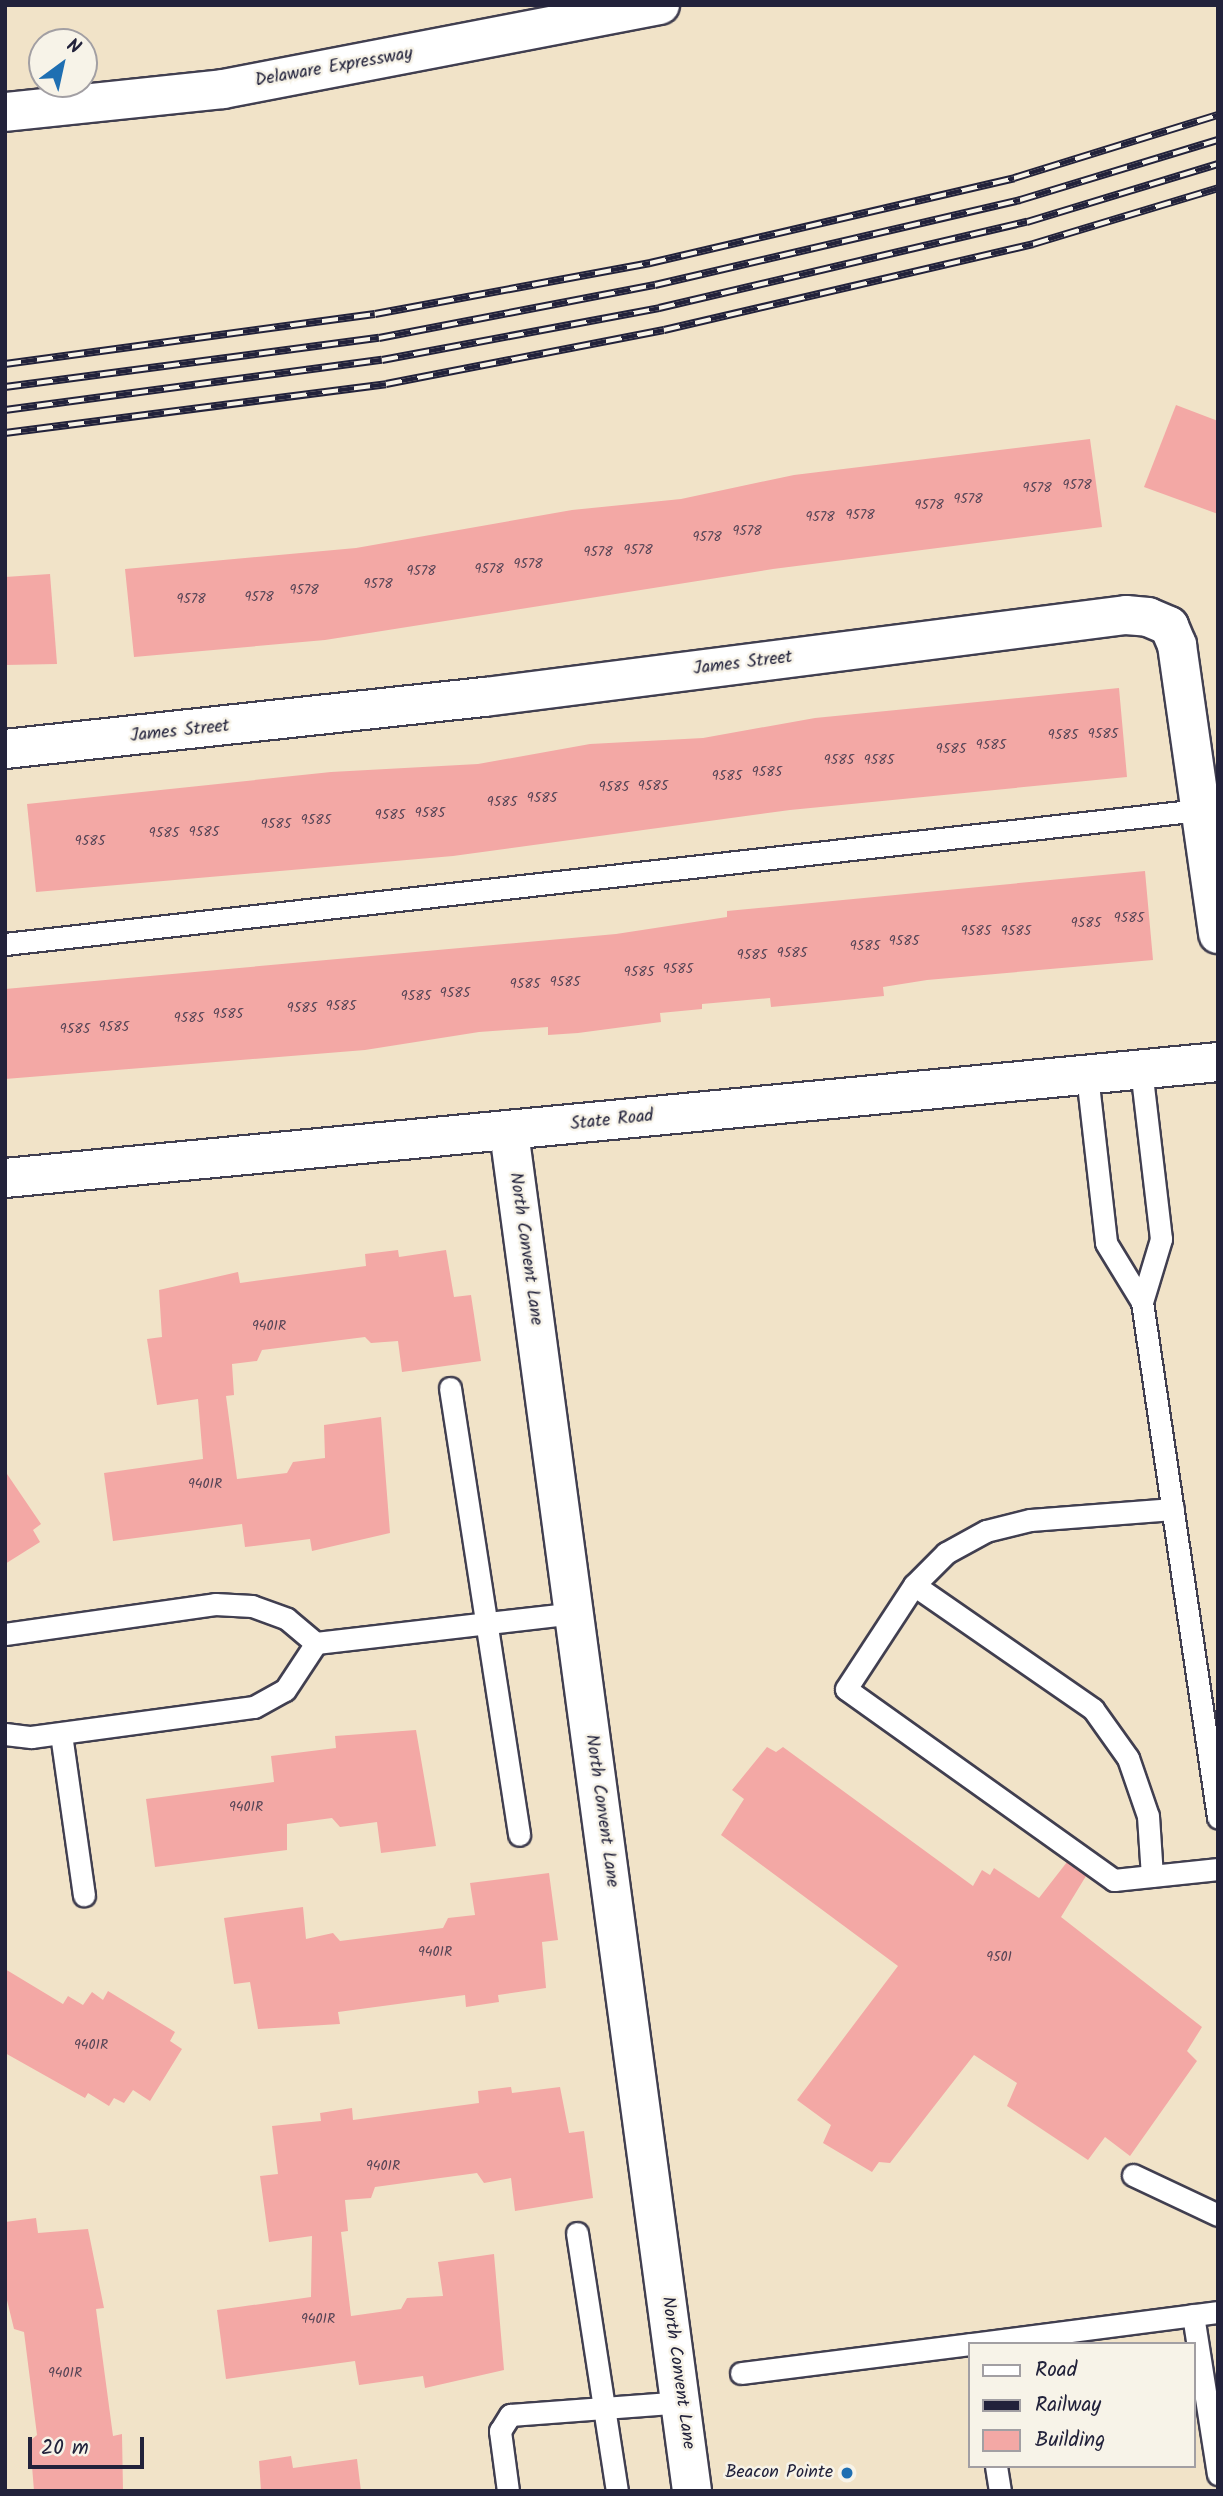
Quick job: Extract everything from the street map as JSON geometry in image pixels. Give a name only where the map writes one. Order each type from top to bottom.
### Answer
[{"type":"main road","name":"Delaware Expressway","points":[[5,112],[223,89],[660,5]]},
{"type":"main road","name":"James Street","points":[[5,749],[471,698],[1126,615],[1169,626],[1177,645],[1218,934]]},
{"type":"main road","name":"State Road","points":[[5,1178],[509,1132],[1218,1062]]},
{"type":"main road","name":"North Convent Lane","points":[[509,1132],[692,2491]]},
{"type":"lane","points":[[5,944],[1200,810]]},
{"type":"lane","points":[[1141,1069],[1161,1239],[1142,1301]]},
{"type":"lane","points":[[1087,1075],[1106,1243],[1142,1301],[1218,1817]]},
{"type":"lane","points":[[450,1388],[489,1623],[519,1835]]},
{"type":"lane","points":[[1173,1509],[1030,1520],[986,1531],[946,1553],[914,1585],[846,1689],[1114,1880],[1218,1869]]},
{"type":"lane","points":[[914,1585],[1093,1709],[1132,1770],[1148,1816],[1152,1876]]},
{"type":"lane","points":[[5,1634],[215,1604],[252,1606],[287,1619],[316,1643],[574,1613]]},
{"type":"lane","points":[[5,1734],[61,1734],[254,1707],[285,1690],[316,1643]]},
{"type":"lane","points":[[61,1734],[84,1895]]},
{"type":"lane","points":[[1133,2175],[1218,2215]]},
{"type":"lane","points":[[577,2233],[617,2491]]},
{"type":"lane","points":[[985,2342],[1218,2312]]},
{"type":"lane","points":[[1193,2315],[1218,2474]]},
{"type":"lane","points":[[741,2373],[968,2344]]},
{"type":"lane","points":[[508,2491],[500,2431],[510,2415],[681,2402]]},
{"type":"lane","points":[[996,2468],[1000,2491]]},
{"type":"building","points":[[1176,405],[1218,421],[1218,514],[1144,487]]},
{"type":"building","points":[[1090,439],[1102,527],[773,569],[325,640],[134,657],[125,569],[356,548],[572,510],[681,499],[794,475]]},
{"type":"building","points":[[50,574],[57,664],[5,665],[5,577]]},
{"type":"building","points":[[1119,688],[1127,777],[790,810],[453,856],[36,892],[27,804],[331,772],[478,764],[590,744],[703,738],[815,718]]},
{"type":"building","points":[[1145,871],[1153,960],[927,980],[883,987],[884,996],[815,1003],[771,1007],[770,998],[702,1004],[702,1009],[660,1013],[661,1022],[578,1033],[548,1035],[548,1027],[479,1032],[365,1050],[5,1079],[5,989],[616,934],[727,917],[727,911]]},
{"type":"building","points":[[398,1250],[399,1257],[446,1250],[454,1297],[471,1295],[481,1361],[402,1372],[398,1341],[371,1343],[365,1337],[262,1350],[257,1361],[232,1364],[234,1395],[226,1396],[237,1479],[287,1473],[293,1462],[325,1458],[324,1425],[381,1417],[390,1533],[312,1551],[310,1539],[245,1547],[242,1524],[113,1541],[104,1473],[203,1459],[198,1399],[157,1405],[147,1339],[162,1337],[159,1290],[238,1272],[240,1283],[366,1266],[365,1254]]},
{"type":"building","points":[[5,1471],[41,1524],[33,1530],[40,1542],[5,1564]]},
{"type":"building","points":[[416,1730],[436,1846],[381,1853],[377,1822],[340,1827],[332,1818],[287,1824],[287,1850],[155,1867],[146,1799],[274,1782],[271,1756],[336,1748],[335,1736]]},
{"type":"building","points":[[767,1747],[776,1752],[783,1747],[973,1886],[982,1870],[990,1875],[994,1868],[1039,1898],[1067,1862],[1086,1876],[1061,1917],[1202,2027],[1187,2051],[1197,2061],[1130,2156],[1105,2137],[1088,2160],[1007,2106],[1017,2083],[974,2055],[890,2163],[879,2162],[872,2172],[823,2143],[831,2125],[797,2100],[898,1966],[721,1835],[744,1799],[732,1790]]},
{"type":"building","points":[[549,1873],[558,1940],[542,1942],[546,1988],[498,1995],[499,2002],[466,2007],[465,1995],[338,2012],[340,2024],[258,2029],[250,1982],[234,1984],[224,1918],[303,1907],[306,1939],[333,1933],[340,1941],[443,1928],[448,1918],[475,1915],[470,1883]]},
{"type":"building","points":[[5,1969],[63,2004],[68,1996],[83,2005],[92,1992],[103,2000],[108,1991],[175,2032],[170,2041],[182,2049],[150,2101],[133,2090],[124,2103],[114,2098],[109,2106],[88,2093],[85,2098],[5,2053]]},
{"type":"building","points":[[511,2087],[512,2093],[560,2087],[569,2133],[584,2131],[593,2198],[515,2211],[511,2178],[484,2183],[477,2173],[375,2187],[371,2198],[345,2200],[348,2231],[341,2232],[351,2316],[401,2309],[407,2298],[443,2296],[438,2262],[494,2254],[504,2370],[425,2388],[423,2376],[359,2385],[355,2361],[226,2379],[217,2310],[311,2297],[312,2236],[269,2242],[260,2176],[278,2174],[272,2126],[321,2121],[320,2113],[352,2108],[353,2120],[479,2103],[478,2091]]},
{"type":"building","points":[[36,2218],[38,2233],[88,2229],[104,2308],[96,2309],[113,2436],[122,2434],[123,2491],[34,2491],[30,2441],[37,2435],[24,2332],[14,2329],[5,2292],[5,2222]]},
{"type":"building","points":[[291,2456],[293,2468],[357,2459],[361,2491],[261,2491],[259,2461]]},
{"type":"railway","points":[[5,364],[375,314],[650,263],[1014,178],[1218,115]]},
{"type":"railway","points":[[5,387],[379,338],[655,285],[1020,200],[1218,140]]},
{"type":"railway","points":[[5,410],[382,360],[659,308],[1027,222],[1218,164]]},
{"type":"railway","points":[[5,433],[386,384],[664,330],[1033,244],[1218,188]]},
{"type":"place","name":"Beacon Pointe","points":[[847,2473]]}]
